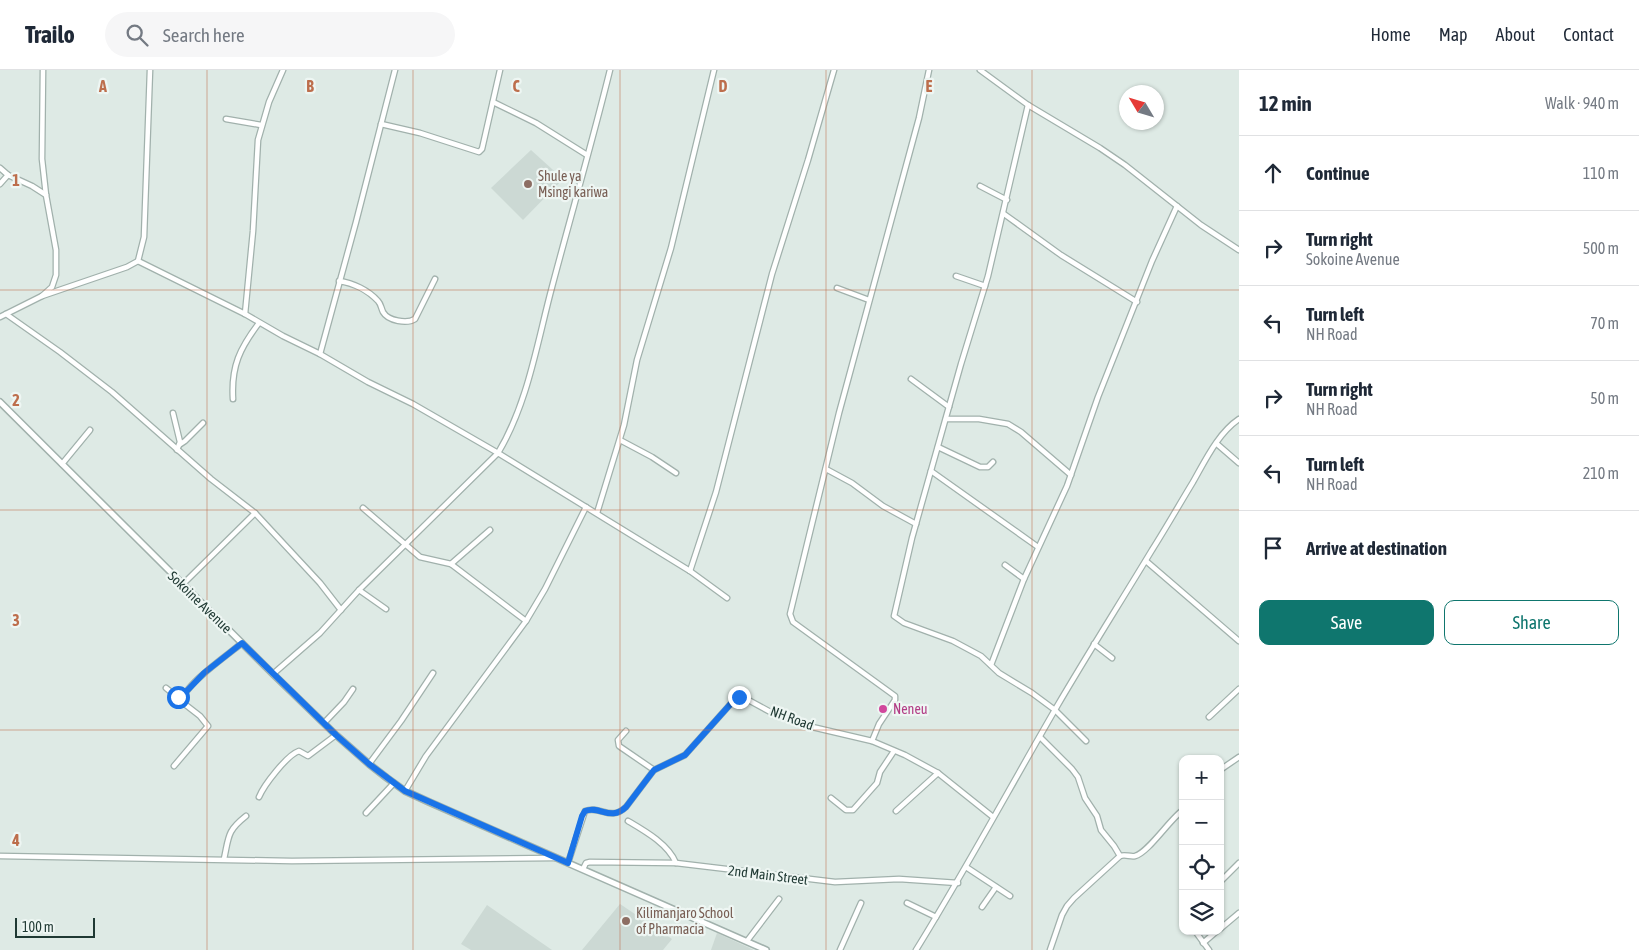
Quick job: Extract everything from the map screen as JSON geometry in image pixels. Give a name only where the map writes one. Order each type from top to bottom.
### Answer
[{"type":"street","points":[[42,296],[52,287],[57,267],[42,159],[43,70]]},
{"type":"street","points":[[0,317],[42,296],[127,267],[138,261],[144,237],[150,70]]},
{"type":"street","points":[[245,314],[253,231],[257,150],[262,125],[276,84],[283,70]]},
{"type":"street","points":[[320,354],[395,70]]},
{"type":"street","points":[[381,124],[420,133],[461,148],[479,152],[482,148],[500,70]]},
{"type":"street","points":[[273,674],[320,633],[359,590],[498,453],[512,426],[537,352],[551,290],[610,70]]},
{"type":"street","points":[[597,513],[620,440],[636,360],[671,248],[714,70]]},
{"type":"street","points":[[690,571],[716,492],[774,266],[834,70]]},
{"type":"street","points":[[872,741],[879,724],[895,700],[895,696],[793,622],[790,614],[869,300],[919,118],[929,70]]},
{"type":"street","points":[[980,70],[1028,105],[1109,153],[1177,206],[1239,250]]},
{"type":"street","points":[[493,102],[536,123],[588,155]]},
{"type":"street","points":[[1028,105],[1004,214],[916,524],[894,616],[904,623],[942,636],[981,656],[999,672],[1055,710],[1086,741]]},
{"type":"street","points":[[226,119],[262,125]]},
{"type":"street","points":[[0,168],[8,175],[46,195]]},
{"type":"street","points":[[0,184],[8,175]]},
{"type":"street","points":[[980,186],[1007,200]]},
{"type":"street","points":[[991,665],[1024,579],[1071,475],[1098,397],[1152,261],[1177,206]]},
{"type":"street","points":[[1004,214],[1061,255],[1137,302]]},
{"type":"street","points":[[138,261],[245,314],[368,382],[413,404],[597,513],[690,571],[727,598]]},
{"type":"street","points":[[956,276],[985,286]]},
{"type":"street","points":[[339,281],[356,285],[369,293],[378,301],[384,314],[391,319],[407,322],[416,319],[435,279]]},
{"type":"street","points":[[837,288],[869,300]]},
{"type":"street","points":[[6,314],[112,392],[255,513],[320,583],[341,610]]},
{"type":"street","points":[[233,399],[235,366],[240,351],[259,322]]},
{"type":"street","points":[[911,379],[949,407]]},
{"type":"street","name":"Sokoine Avenue","points":[[0,402],[182,585],[336,735],[369,764],[405,791],[766,950]]},
{"type":"street","points":[[173,413],[178,432],[178,448]]},
{"type":"street","points":[[946,419],[979,419],[1008,424],[1071,475]]},
{"type":"street","points":[[916,950],[958,882],[993,817],[1094,644],[1216,444],[1228,428],[1239,419]]},
{"type":"street","points":[[178,448],[203,423]]},
{"type":"street","points":[[62,464],[90,430]]},
{"type":"street","points":[[620,440],[652,457],[676,473]]},
{"type":"street","points":[[1216,444],[1239,462]]},
{"type":"street","points":[[938,447],[980,467],[988,467],[993,462]]},
{"type":"street","points":[[826,469],[852,483],[883,506],[916,524]]},
{"type":"street","points":[[931,472],[1038,547]]},
{"type":"street","points":[[405,791],[426,756],[526,621],[546,589],[586,507]]},
{"type":"street","points":[[363,508],[420,557],[451,564],[526,621]]},
{"type":"street","points":[[182,585],[255,513]]},
{"type":"street","points":[[451,564],[490,530]]},
{"type":"street","points":[[1146,561],[1239,641]]},
{"type":"street","points":[[1005,565],[1024,579]]},
{"type":"street","points":[[359,590],[386,609]]},
{"type":"street","points":[[174,766],[208,726],[200,716],[182,702],[182,696],[204,673],[242,643]]},
{"type":"street","points":[[1094,644],[1112,658]]},
{"type":"street","points":[[369,764],[432,673]]},
{"type":"street","points":[[166,688],[176,696],[182,696]]},
{"type":"street","points":[[1209,717],[1239,689]]},
{"type":"street","points":[[324,723],[353,690]]},
{"type":"street","name":"NH Road","points":[[568,863],[585,811],[590,809],[617,814],[621,812],[654,770],[685,755],[735,699],[741,696],[776,715],[808,726],[872,741],[894,751],[938,773],[993,817]]},
{"type":"street","points":[[626,731],[618,740],[619,746],[654,770]]},
{"type":"street","points":[[259,797],[263,786],[293,754],[299,751],[308,756],[336,735]]},
{"type":"street","points":[[1040,736],[1078,777],[1085,798],[1097,816],[1101,830],[1120,856]]},
{"type":"street","points":[[831,798],[846,810],[853,810],[877,783],[880,772],[894,751]]},
{"type":"street","points":[[1224,767],[1239,758]]},
{"type":"street","points":[[896,811],[938,773]]},
{"type":"street","points":[[366,813],[394,782]]},
{"type":"street","points":[[1050,950],[1067,906],[1120,856],[1136,856],[1143,852],[1179,813]]},
{"type":"street","points":[[224,859],[230,832],[246,816]]},
{"type":"street","points":[[628,820],[667,849],[672,854],[676,864]]},
{"type":"street","points":[[0,856],[302,861],[555,858]]},
{"type":"street","name":"2nd Main Street","points":[[582,869],[586,863],[590,862],[676,864],[835,882],[899,879],[958,882]]},
{"type":"street","points":[[1224,878],[1239,863]]},
{"type":"street","points":[[966,867],[1010,896]]},
{"type":"street","points":[[982,906],[996,887]]},
{"type":"street","points":[[747,941],[779,900]]},
{"type":"street","points":[[840,950],[861,903]]},
{"type":"street","points":[[907,903],[936,917]]},
{"type":"street","points":[[1224,926],[1239,913]]},
{"type":"street","points":[[1197,935],[1209,950]]},
{"type":"street","points":[[1204,943],[1213,935]]},
{"type":"shaded area","points":[[531,150],[563,179],[523,220],[491,188]]},
{"type":"shaded area","name":"Kilimanjaro School of Pharmacia","points":[[620,904],[672,939],[663,950],[582,950]]},
{"type":"shaded area","points":[[487,905],[552,950],[471,950],[461,944]]},
{"type":"shaded area","points":[[717,933],[754,950],[711,950]]},
{"type":"place","name":"Shule ya Msingi kariwa","points":[[528,184]]},
{"type":"place","name":"Neneu","points":[[883,709]]},
{"type":"place","name":"Kilimanjaro School of Pharmacia","points":[[626,921]]},
{"type":"route","points":[[178,697],[182,696],[204,673],[242,643],[336,735],[369,764],[405,791],[568,863],[585,811],[590,809],[608,814],[621,812],[654,770],[685,755],[735,699],[739,697]]}]
